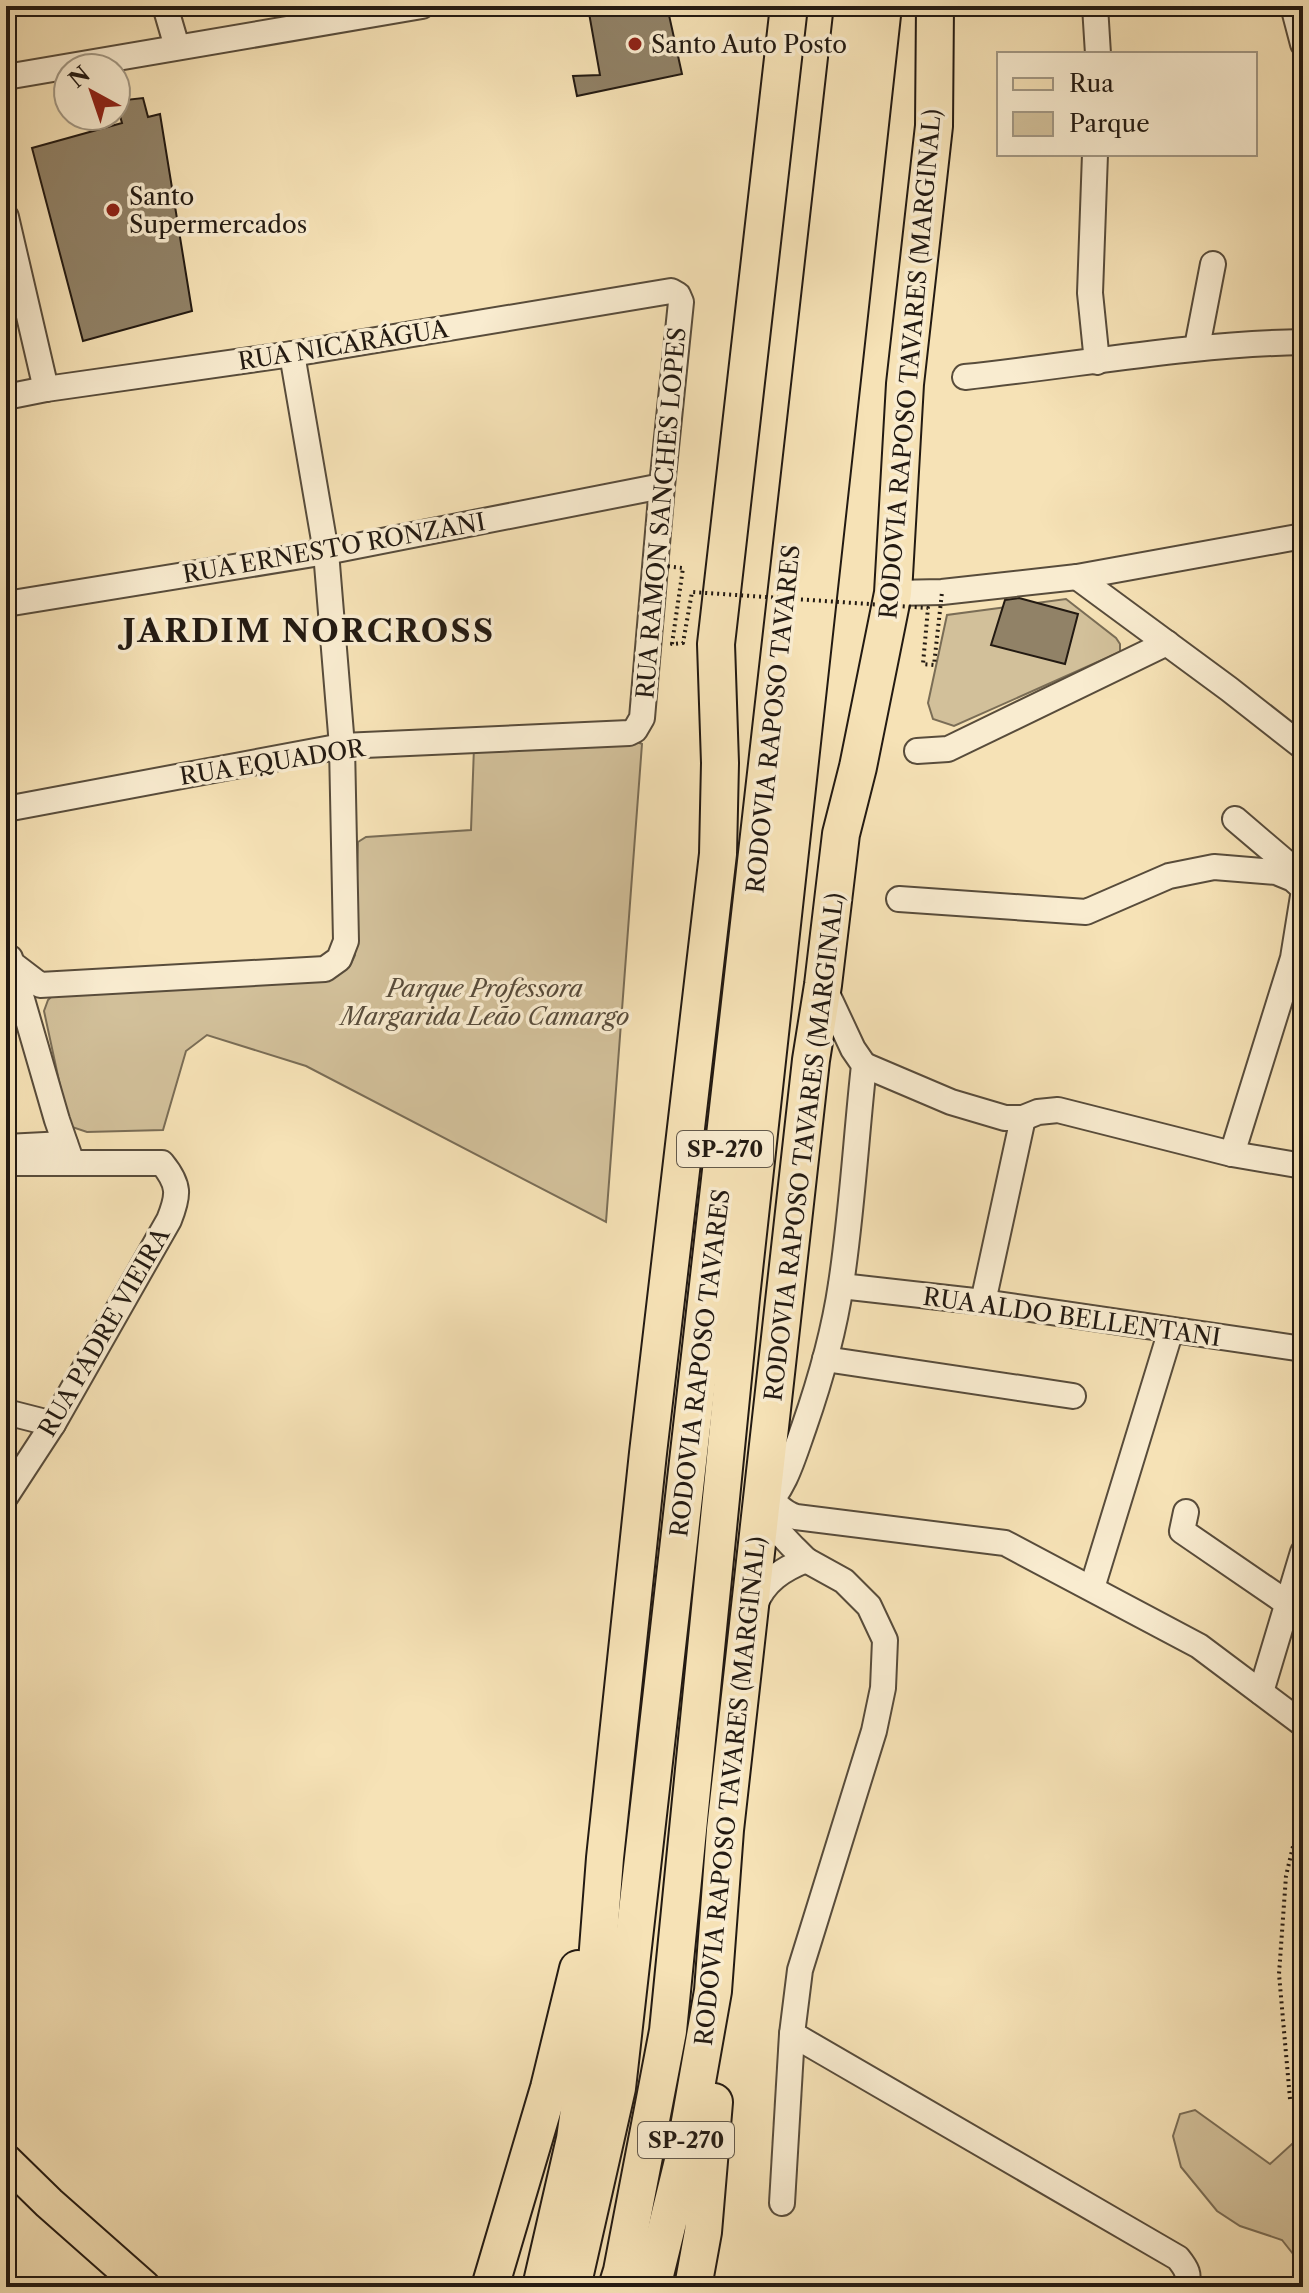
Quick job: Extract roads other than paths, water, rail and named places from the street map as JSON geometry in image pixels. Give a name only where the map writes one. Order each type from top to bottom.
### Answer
[{"type":"highway","name":"RODOVIA RAPOSO TAVARES","points":[[572,2287],[617,2088],[853,6]]},
{"type":"highway","name":"RODOVIA RAPOSO TAVARES","points":[[617,2287],[668,2031],[741,1297],[883,6]]},
{"type":"highway","name":"RODOVIA RAPOSO TAVARES (MARGINAL)","points":[[652,2287],[683,2161],[713,1991],[725,1830],[748,1626],[766,1501],[811,1060],[841,834],[858,767],[893,593],[905,384],[934,126],[935,6]]},
{"type":"highway","name":"SP-270","points":[[541,2287],[575,2139],[594,2001],[605,1858],[648,1453],[718,854],[720,763],[716,644],[787,9]]},
{"type":"highway","points":[[490,2287],[549,2088],[605,1858]]},
{"type":"highway","points":[[693,2287],[703,2232],[720,2028],[713,1991]]},
{"type":"main road","points":[[6,2161],[144,2287]]},
{"type":"street","points":[[165,6],[177,47]]},
{"type":"street","points":[[6,77],[370,10],[422,6]]},
{"type":"street","points":[[1095,6],[1098,52]]},
{"type":"street","points":[[1293,6],[1303,44]]},
{"type":"street","points":[[1095,156],[1090,293],[1097,362]]},
{"type":"street","points":[[6,217],[46,389]]},
{"type":"street","points":[[1197,347],[1213,264]]},
{"type":"street","name":"RUA NICARÁGUA","points":[[6,397],[292,354],[671,291],[678,295]]},
{"type":"street","name":"RUA RAMON SANCHES LOPES","points":[[635,730],[642,718],[681,302],[678,295]]},
{"type":"street","points":[[965,377],[1197,347],[1303,342]]},
{"type":"street","points":[[8,955],[40,985],[325,969],[339,959],[346,941],[342,746],[326,552],[292,354]]},
{"type":"street","name":"RUA ERNESTO RONZANI","points":[[6,604],[326,552],[662,486]]},
{"type":"street","points":[[893,593],[942,592],[1077,577],[1303,536]]},
{"type":"street","points":[[1077,577],[1303,747]]},
{"type":"street","points":[[917,751],[948,749],[1167,643]]},
{"type":"street","name":"RUA EQUADOR","points":[[6,809],[342,746],[629,733],[635,730]]},
{"type":"street","points":[[1235,819],[1303,877]]},
{"type":"street","points":[[899,899],[1086,912],[1169,876],[1214,867],[1276,872],[1293,879],[1303,888]]},
{"type":"street","points":[[1232,1154],[1293,958],[1303,896]]},
{"type":"street","points":[[8,955],[69,1153]]},
{"type":"street","points":[[823,985],[853,1049],[864,1065],[951,1102],[1005,1118],[1023,1118],[1038,1112],[1058,1110],[1232,1154],[1303,1166]]},
{"type":"street","points":[[766,1501],[787,1474],[818,1388],[825,1359],[841,1286],[864,1065]]},
{"type":"street","points":[[983,1302],[1023,1118]]},
{"type":"street","points":[[6,1147],[69,1153]]},
{"type":"street","points":[[6,1163],[69,1153]]},
{"type":"street","name":"RUA PADRE VIEIRA","points":[[6,1496],[53,1424],[169,1220],[177,1199],[174,1178],[162,1163],[69,1153]]},
{"type":"street","name":"RUA ALDO BELLENTANI","points":[[841,1286],[983,1302],[1303,1349]]},
{"type":"street","points":[[1092,1588],[1171,1330]]},
{"type":"street","points":[[825,1359],[1073,1396]]},
{"type":"street","points":[[6,1412],[53,1424]]},
{"type":"street","points":[[766,1501],[796,1517],[1005,1543],[1199,1646],[1303,1724]]},
{"type":"street","points":[[766,1501],[799,1553],[844,1581],[869,1606],[885,1640],[883,1688],[874,1731],[800,1970],[792,2034],[782,2203]]},
{"type":"street","points":[[1186,1512],[1182,1531],[1291,1616]]},
{"type":"street","points":[[796,1517],[792,1526],[799,1553]]},
{"type":"street","points":[[1261,1692],[1291,1616],[1303,1552]]},
{"type":"street","points":[[748,1626],[756,1600],[766,1585],[799,1553]]},
{"type":"street","points":[[792,2034],[1178,2258],[1187,2270],[1185,2287]]},
{"type":"place","name":"Santo Auto Posto","points":[[635,44]]},
{"type":"place","name":"Santo Supermercados","points":[[113,210]]},
{"type":"district","name":"JARDIM NORCROSS","points":[[309,630]]},
{"type":"park label","name":"Parque Professora Margarida Leão Camargo","points":[[485,1002]]}]
